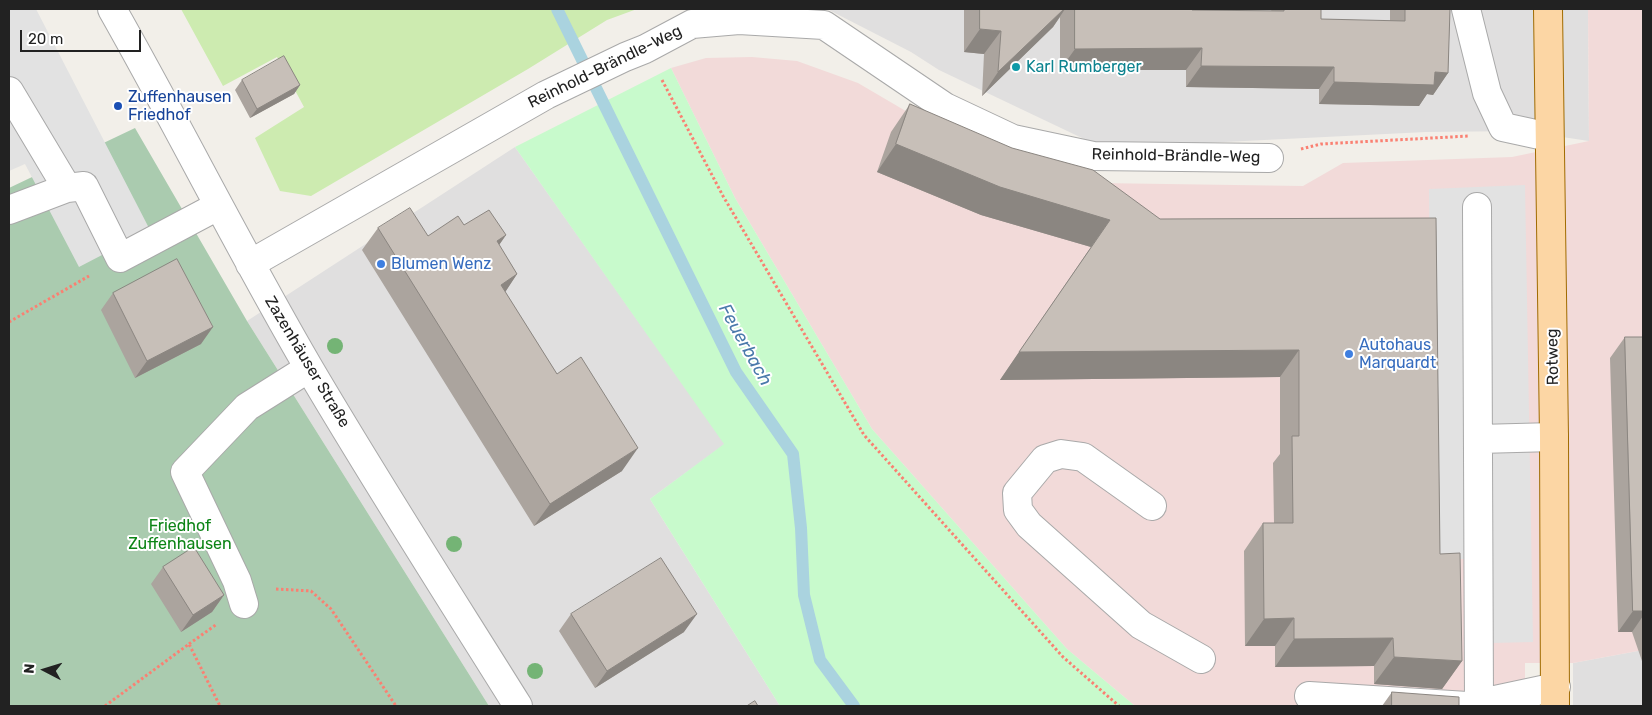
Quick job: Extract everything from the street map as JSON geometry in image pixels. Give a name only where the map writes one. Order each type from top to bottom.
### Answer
[{"type":"main road","name":"Rotweg","points":[[1548,9],[1556,697]]},
{"type":"street","name":"Zazenhäuser Straße","points":[[112,9],[146,69],[218,206],[309,368],[518,706]]},
{"type":"street","points":[[1466,9],[1487,93],[1503,127],[1549,137]]},
{"type":"street","name":"Reinhold-Brändle-Weg","points":[[250,264],[546,95],[692,24],[740,15],[824,25],[944,107],[1013,139],[1093,156],[1270,158]]},
{"type":"street","points":[[9,91],[67,188]]},
{"type":"street","points":[[9,210],[67,188],[84,186],[120,258],[218,206]]},
{"type":"street","points":[[1471,705],[1479,439],[1477,207]]},
{"type":"street","points":[[244,604],[237,582],[185,472],[247,407],[309,368]]},
{"type":"street","points":[[1479,439],[1554,437]]},
{"type":"street","points":[[1152,506],[1083,457],[1061,454],[1044,459],[1017,493],[1018,510],[1036,531],[1141,625],[1201,659]]},
{"type":"street","points":[[1322,700],[1471,705],[1556,697]]},
{"type":"path","points":[[635,53],[723,196],[864,436],[1063,657],[1119,706]]},
{"type":"path","name":"Reinhold-Brändle-Weg","points":[[1270,158],[1321,144],[1473,136],[1503,127]]},
{"type":"path","points":[[9,322],[120,258]]},
{"type":"path","points":[[105,706],[244,604],[274,589],[311,591],[331,609],[396,706]]},
{"type":"path","points":[[189,644],[220,706]]},
{"type":"shaded area","points":[[9,9],[36,9],[150,230],[79,267],[25,164],[9,171]]},
{"type":"shaded area","points":[[827,9],[1588,9],[1589,141],[1522,131],[1426,132],[1103,148],[939,70],[911,52]]},
{"type":"shaded area","points":[[1588,9],[1643,9],[1643,650],[1573,663],[1525,663],[1525,706],[1135,706],[1067,649],[872,429],[735,198],[671,68],[706,58],[752,57],[797,61],[858,83],[933,127],[1098,183],[1303,186],[1343,163],[1512,157],[1589,141]]},
{"type":"shaded area","points":[[515,147],[725,444],[650,499],[780,706],[489,706],[247,321]]},
{"type":"shaded area","points":[[1525,185],[1533,642],[1492,643],[1490,559],[1432,559],[1429,189]]},
{"type":"shaded area","points":[[1643,650],[1643,706],[1573,706],[1573,663]]},
{"type":"green space","points":[[181,9],[637,9],[607,20],[528,69],[311,196],[280,191],[255,138],[304,107],[277,57],[223,86]]},
{"type":"green space","points":[[671,68],[735,198],[872,429],[1067,649],[1135,706],[780,706],[650,499],[724,444],[515,147]]},
{"type":"green space","name":"Friedhof Zuffenhausen","points":[[135,128],[247,321],[489,706],[9,706],[9,188]]},
{"type":"building","points":[[980,9],[1064,9],[998,72],[1001,31],[980,29]]},
{"type":"building","points":[[1075,9],[1284,11],[1284,9],[1321,9],[1321,19],[1405,21],[1405,9],[1450,9],[1448,73],[1435,72],[1434,85],[1334,82],[1334,67],[1201,66],[1202,48],[1075,49]]},
{"type":"building","points":[[284,56],[300,85],[257,109],[242,80]]},
{"type":"building","points":[[910,104],[1012,148],[1093,170],[1160,219],[1436,218],[1440,554],[1460,553],[1462,661],[1394,657],[1393,638],[1294,639],[1294,618],[1264,619],[1263,523],[1293,523],[1292,436],[1299,436],[1299,350],[1019,352],[1110,220],[1000,187],[896,144]]},
{"type":"building","points":[[410,208],[428,236],[458,216],[464,225],[489,210],[506,235],[497,241],[517,274],[501,285],[557,374],[581,357],[638,448],[550,504],[378,228]]},
{"type":"building","points":[[177,259],[213,327],[147,361],[113,293]]},
{"type":"building","points":[[1625,337],[1643,337],[1643,611],[1633,611]]},
{"type":"building","points":[[194,547],[224,595],[193,615],[163,567]]},
{"type":"building","points":[[661,558],[697,614],[607,671],[571,614]]},
{"type":"building","points":[[1392,692],[1459,697],[1459,706],[1392,706]]},
{"type":"building","points":[[755,701],[758,706],[747,706]]},
{"type":"waterway","name":"Feuerbach","points":[[557,9],[736,372],[793,454],[801,528],[804,595],[820,660],[854,706]]},
{"type":"place","name":"Karl Rumberger","points":[[1016,67]]},
{"type":"place","name":"Zuffenhausen Friedhof","points":[[118,106]]},
{"type":"place","name":"Blumen Wenz","points":[[381,264]]},
{"type":"place","name":"Autohaus Marquardt","points":[[1349,354]]}]
